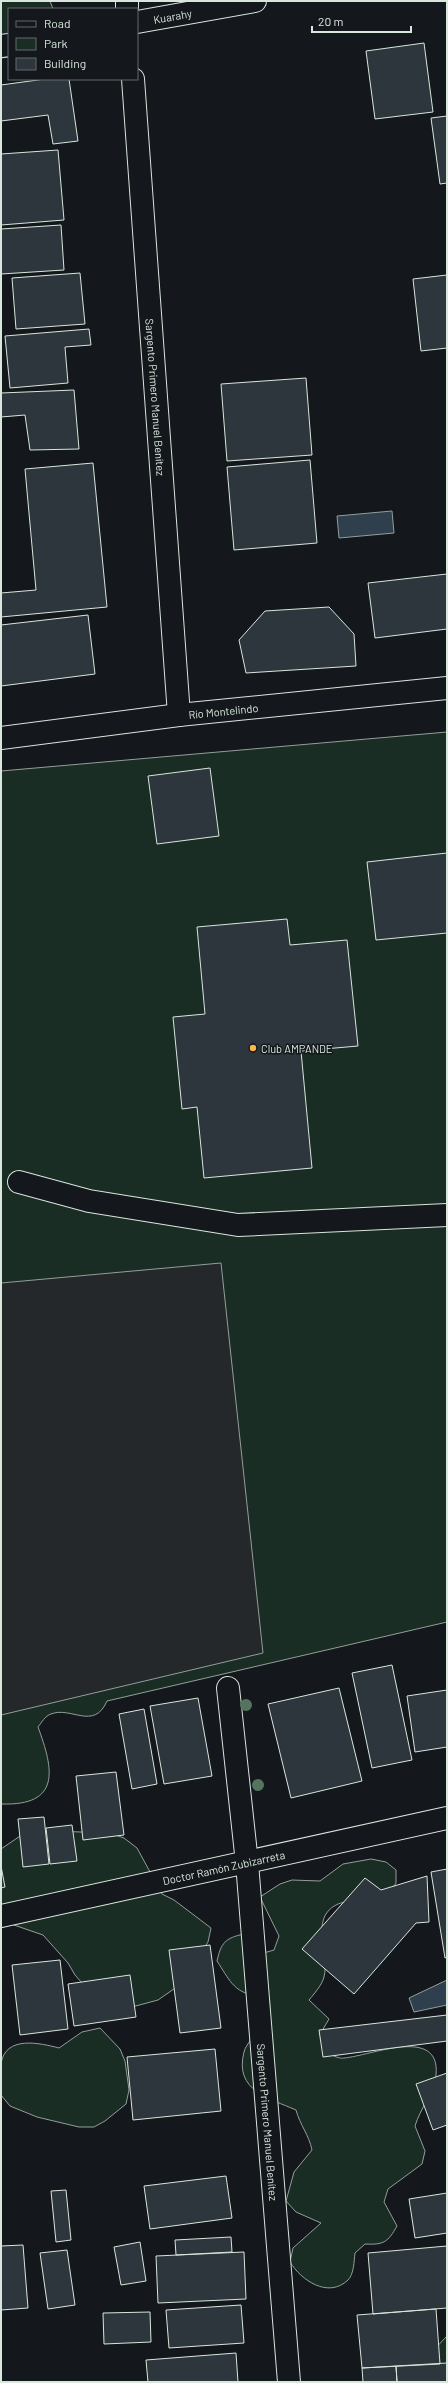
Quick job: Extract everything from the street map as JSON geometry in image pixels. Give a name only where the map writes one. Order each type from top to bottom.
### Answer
[{"type":"street","name":"Kuarahy","points":[[138,22],[255,1]]},
{"type":"street","name":"Sargento Primero Manuel Benítez","points":[[133,80],[179,715]]},
{"type":"street","name":"Río Montelindo","points":[[1,738],[179,715],[447,688]]},
{"type":"street","points":[[19,1182],[89,1201],[238,1225],[447,1215]]},
{"type":"street","points":[[228,1688],[247,1863]]},
{"type":"street","name":"Doctor Ramón Zubizarreta","points":[[1,1916],[447,1818]]},
{"type":"street","name":"Sargento Primero Manuel Benítez","points":[[247,1863],[290,2382]]},
{"type":"green space","points":[[1,1],[50,1],[53,8],[8,8],[8,57],[1,58]]},
{"type":"green space","points":[[447,732],[447,1622],[107,1701],[102,1710],[96,1715],[82,1716],[59,1712],[51,1714],[45,1718],[38,1727],[47,1757],[49,1771],[48,1782],[43,1792],[34,1799],[20,1803],[1,1804],[1,771]]},
{"type":"green space","points":[[52,1831],[110,1833],[124,1838],[137,1848],[162,1894],[174,1900],[211,1928],[208,1942],[181,1984],[158,2000],[117,2011],[103,2007],[75,1975],[68,1963],[43,1935],[11,1924],[1,1928],[1,1849],[23,1834]]},
{"type":"green space","points":[[371,1859],[386,1862],[396,1870],[396,1883],[388,1895],[340,1903],[328,1911],[322,1928],[325,1958],[324,1977],[320,1986],[309,2000],[329,2019],[322,2031],[329,2054],[342,2058],[386,2049],[416,2047],[427,2051],[435,2060],[436,2075],[433,2088],[415,2126],[425,2151],[422,2164],[388,2189],[384,2202],[397,2226],[391,2236],[385,2241],[377,2244],[365,2244],[355,2253],[353,2271],[350,2277],[340,2285],[332,2288],[316,2285],[308,2281],[290,2262],[293,2248],[321,2223],[296,2212],[286,2201],[294,2172],[312,2150],[311,2145],[296,2110],[265,2097],[249,2084],[244,2076],[242,2065],[244,2052],[251,2039],[256,1996],[242,1991],[232,1984],[217,1961],[220,1950],[225,1942],[232,1937],[244,1934],[260,1954],[274,1950],[279,1936],[260,1897],[280,1884],[292,1880],[320,1881],[343,1864]]},
{"type":"green space","points":[[100,2028],[120,2049],[125,2061],[129,2090],[126,2104],[105,2121],[94,2127],[79,2127],[37,2117],[10,2106],[1,2095],[1,2064],[4,2055],[9,2049],[24,2043],[42,2044],[59,2048],[82,2032]]},
{"type":"green space","points":[[447,2336],[447,2372],[427,2357]]},
{"type":"shaded area","points":[[221,1263],[263,1653],[1,1715],[1,1283]]},
{"type":"water","points":[[392,511],[394,533],[339,538],[337,516]]},
{"type":"water","points":[[447,1980],[447,2005],[414,2012],[409,1998]]},
{"type":"building","points":[[424,43],[433,112],[375,119],[366,51]]},
{"type":"building","points":[[38,80],[69,80],[78,141],[53,144],[48,115],[1,121],[1,85]]},
{"type":"building","points":[[447,116],[447,183],[440,184],[431,118]]},
{"type":"building","points":[[58,150],[64,220],[1,225],[1,154]]},
{"type":"building","points":[[61,225],[64,270],[1,274],[1,229]]},
{"type":"building","points":[[80,273],[85,324],[16,329],[12,278]]},
{"type":"building","points":[[447,275],[447,348],[421,351],[413,279]]},
{"type":"building","points":[[89,329],[91,345],[65,347],[68,383],[10,388],[5,336]]},
{"type":"building","points":[[306,378],[312,455],[227,461],[221,384]]},
{"type":"building","points":[[74,390],[79,449],[30,450],[25,415],[1,417],[1,393]]},
{"type":"building","points":[[310,460],[317,543],[234,550],[227,467]]},
{"type":"building","points":[[93,463],[107,607],[1,617],[1,593],[36,590],[25,469]]},
{"type":"building","points":[[447,574],[447,629],[375,638],[368,583]]},
{"type":"building","points":[[329,607],[354,634],[356,666],[246,673],[239,640],[265,611]]},
{"type":"building","points":[[88,615],[95,674],[1,686],[1,625]]},
{"type":"building","points":[[210,768],[219,836],[157,844],[148,776]]},
{"type":"building","points":[[447,853],[447,933],[376,940],[367,862]]},
{"type":"building","name":"Club AMPANDE","points":[[287,919],[290,945],[347,940],[358,1046],[301,1051],[312,1168],[204,1178],[197,1107],[182,1109],[173,1017],[205,1014],[197,927]]},
{"type":"building","points":[[392,1665],[412,1760],[372,1768],[352,1673]]},
{"type":"building","points":[[339,1688],[362,1781],[291,1798],[268,1704]]},
{"type":"building","points":[[447,1690],[447,1747],[415,1752],[407,1696]]},
{"type":"building","points":[[198,1698],[212,1776],[164,1784],[150,1706]]},
{"type":"building","points":[[144,1709],[157,1784],[132,1789],[119,1714]]},
{"type":"building","points":[[116,1772],[124,1835],[83,1840],[76,1776]]},
{"type":"building","points":[[44,1817],[49,1864],[23,1867],[18,1819]]},
{"type":"building","points":[[72,1825],[77,1861],[50,1864],[46,1828]]},
{"type":"building","points":[[1,1866],[5,1887],[1,1888]]},
{"type":"building","points":[[447,1869],[447,1957],[445,1958],[431,1872]]},
{"type":"building","points":[[427,1876],[429,1922],[416,1923],[354,1994],[302,1949],[365,1878],[381,1890]]},
{"type":"building","points":[[210,1945],[221,2028],[180,2033],[169,1950]]},
{"type":"building","points":[[60,1960],[68,2029],[20,2035],[12,1965]]},
{"type":"building","points":[[130,1975],[136,2017],[74,2026],[68,1984]]},
{"type":"building","points":[[447,2015],[447,2041],[323,2057],[319,2030]]},
{"type":"building","points":[[215,2049],[221,2111],[133,2120],[127,2057]]},
{"type":"building","points":[[447,2073],[447,2125],[433,2130],[416,2084]]},
{"type":"building","points":[[226,2176],[232,2218],[150,2229],[144,2186]]},
{"type":"building","points":[[66,2190],[71,2240],[56,2242],[51,2191]]},
{"type":"building","points":[[447,2193],[447,2233],[415,2238],[409,2199]]},
{"type":"building","points":[[231,2237],[232,2252],[176,2255],[175,2240]]},
{"type":"building","points":[[140,2242],[146,2281],[121,2285],[114,2247]]},
{"type":"building","points":[[23,2245],[28,2308],[1,2310],[1,2246]]},
{"type":"building","points":[[447,2246],[447,2308],[373,2314],[368,2253]]},
{"type":"building","points":[[67,2250],[75,2305],[48,2309],[40,2253]]},
{"type":"building","points":[[244,2252],[246,2299],[158,2303],[156,2256]]},
{"type":"building","points":[[241,2305],[244,2343],[169,2348],[166,2310]]},
{"type":"building","points":[[436,2309],[440,2364],[362,2368],[357,2315]]},
{"type":"building","points":[[150,2312],[151,2342],[104,2344],[103,2313]]},
{"type":"building","points":[[236,2353],[238,2382],[148,2382],[146,2360]]},
{"type":"building","points":[[447,2363],[447,2382],[397,2382],[396,2366]]},
{"type":"building","points":[[396,2366],[397,2382],[363,2382],[362,2368]]},
{"type":"place","name":"Club AMPANDE","points":[[253,1048]]}]
